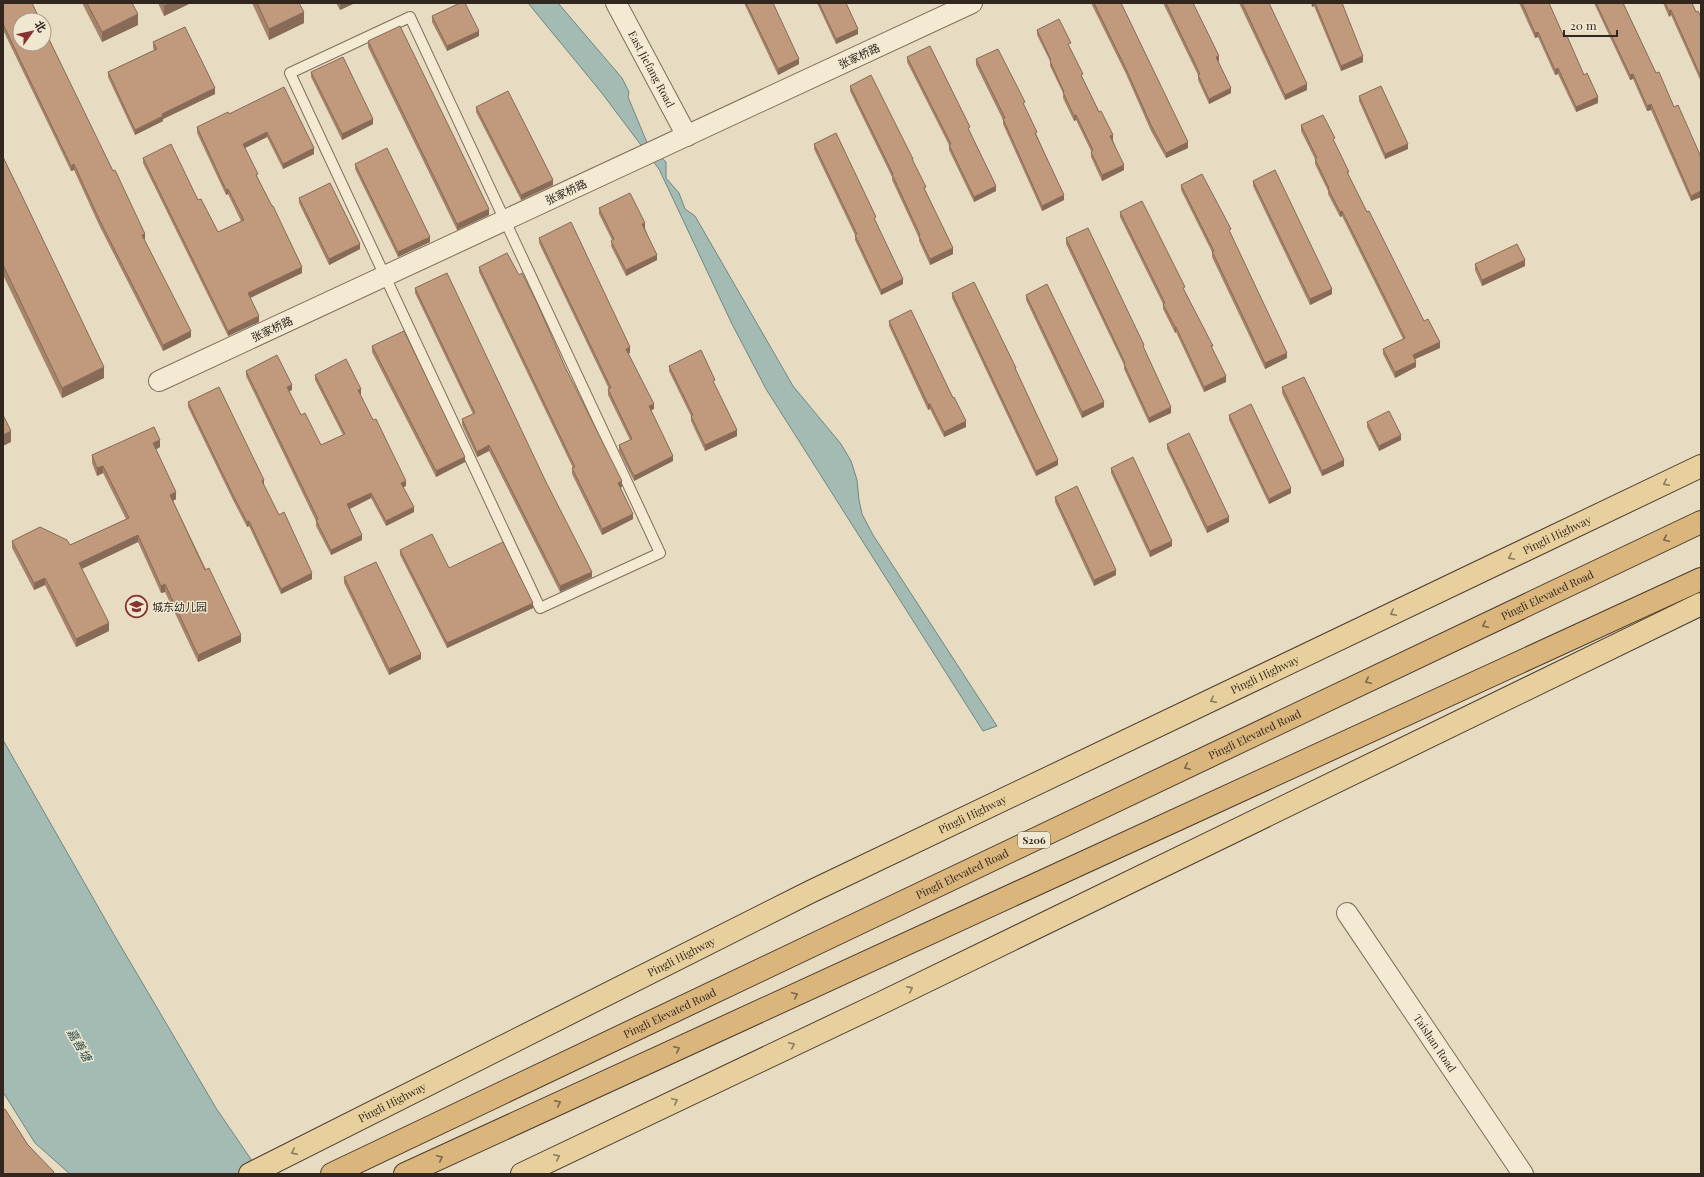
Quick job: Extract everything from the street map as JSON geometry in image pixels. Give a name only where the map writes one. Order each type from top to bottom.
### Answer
[{"type":"highway","name":"Pingli Elevated Road","points":[[332,1174],[1701,522]]},
{"type":"highway","points":[[405,1174],[1701,579]]},
{"type":"main road","name":"Pingli Highway","points":[[250,1174],[810,892],[1701,466]]},
{"type":"main road","points":[[522,1174],[875,1006],[1701,604]]},
{"type":"street","name":"East Jiefang Road","points":[[616,3],[687,136]]},
{"type":"street","name":"张家桥路","points":[[159,381],[972,3]]},
{"type":"street","name":"Taishan Road","points":[[1347,913],[1523,1174]]},
{"type":"lane","points":[[410,17],[660,553],[540,608],[385,276],[290,73],[410,17]]},
{"type":"water","points":[[528,3],[558,3],[622,78],[629,92],[628,97],[648,145],[666,162],[666,178],[679,193],[685,209],[695,216],[793,386],[841,444],[851,461],[857,480],[862,514],[873,535],[997,726],[983,731],[766,389],[732,324],[659,169],[601,92]]},
{"type":"water","name":"嘉善塘","points":[[3,740],[113,933],[216,1108],[261,1174],[70,1174],[35,1143],[3,1092]]},
{"type":"building","points":[[3,3],[32,3],[36,12],[12,12],[12,43],[3,24]]},
{"type":"building","points":[[87,3],[132,3],[138,14],[102,32]]},
{"type":"building","points":[[163,3],[170,3],[164,6]]},
{"type":"building","points":[[257,3],[299,3],[304,12],[269,29]]},
{"type":"building","points":[[460,3],[465,3],[479,31],[447,46],[432,16]]},
{"type":"building","points":[[746,3],[773,3],[799,59],[778,69]]},
{"type":"building","points":[[819,3],[846,3],[858,29],[836,39]]},
{"type":"building","points":[[1094,3],[1121,3],[1188,142],[1166,153],[1151,125]]},
{"type":"building","points":[[1166,3],[1193,3],[1219,56],[1216,57],[1231,88],[1209,99],[1198,75],[1200,74]]},
{"type":"building","points":[[1242,3],[1269,3],[1307,84],[1285,95]]},
{"type":"building","points":[[1315,3],[1342,3],[1363,56],[1341,66]]},
{"type":"building","points":[[1522,3],[1549,3],[1564,37],[1567,36],[1584,75],[1587,73],[1598,97],[1576,107],[1558,68],[1555,70],[1538,32],[1535,33]]},
{"type":"building","points":[[1596,3],[1623,3],[1656,73],[1659,72],[1674,107],[1678,105],[1701,157],[1701,191],[1691,196],[1651,104],[1647,106],[1633,74],[1630,75]]},
{"type":"building","points":[[1665,3],[1692,3],[1696,12],[1698,11],[1701,17],[1701,77],[1671,10],[1669,11]]},
{"type":"building","points":[[1059,19],[1071,43],[1068,44],[1083,74],[1081,75],[1099,112],[1101,111],[1113,135],[1110,136],[1124,165],[1102,175],[1091,152],[1093,150],[1076,115],[1074,116],[1037,30]]},
{"type":"building","points":[[400,26],[489,209],[457,224],[368,41]]},
{"type":"building","points":[[185,27],[215,88],[162,114],[163,116],[135,130],[108,72],[157,49],[153,42]]},
{"type":"building","points":[[52,45],[113,171],[115,170],[145,234],[142,235],[191,331],[163,345],[99,219],[74,164],[71,166],[16,52],[52,52]]},
{"type":"building","points":[[930,46],[970,127],[968,128],[996,186],[974,197],[949,145],[951,144],[907,57]]},
{"type":"building","points":[[998,49],[1025,102],[1023,103],[1037,132],[1035,133],[1064,195],[1042,206],[1003,119],[1005,118],[976,59]]},
{"type":"building","points":[[343,57],[373,119],[342,134],[311,72]]},
{"type":"building","points":[[871,75],[913,159],[926,187],[924,188],[953,248],[930,259],[893,174],[850,86]]},
{"type":"building","points":[[1381,86],[1408,144],[1385,154],[1359,96]]},
{"type":"building","points":[[284,87],[314,148],[283,164],[267,132],[243,144],[258,174],[256,175],[273,206],[302,267],[248,293],[259,316],[228,331],[143,158],[171,144],[198,200],[201,199],[218,232],[244,220],[228,189],[226,190],[197,127],[228,112],[229,114]]},
{"type":"building","points":[[508,91],[553,180],[521,195],[476,107]]},
{"type":"building","points":[[1323,115],[1335,138],[1333,139],[1349,172],[1347,172],[1367,212],[1369,211],[1424,321],[1428,319],[1440,342],[1413,355],[1416,362],[1395,372],[1383,349],[1405,338],[1342,211],[1340,212],[1328,188],[1315,159],[1317,158],[1301,125]]},
{"type":"building","points":[[836,133],[876,217],[874,218],[903,279],[881,290],[855,235],[857,234],[814,144]]},
{"type":"building","points":[[387,148],[430,237],[398,252],[355,164]]},
{"type":"building","points":[[3,157],[104,367],[62,388],[3,265]]},
{"type":"building","points":[[1275,170],[1332,289],[1310,299],[1253,181]]},
{"type":"building","points":[[1202,174],[1231,229],[1229,230],[1287,353],[1265,363],[1212,251],[1214,251],[1181,185]]},
{"type":"building","points":[[330,183],[360,244],[329,259],[299,198]]},
{"type":"building","points":[[630,193],[645,223],[642,224],[657,255],[626,270],[611,241],[614,239],[599,208]]},
{"type":"building","points":[[1142,201],[1185,287],[1183,288],[1213,346],[1211,346],[1226,376],[1204,387],[1120,212]]},
{"type":"building","points":[[571,222],[630,347],[626,349],[654,404],[649,406],[673,456],[634,476],[619,445],[632,439],[608,389],[611,388],[539,238]]},
{"type":"building","points":[[1088,228],[1144,345],[1143,346],[1171,407],[1149,418],[1124,364],[1125,363],[1066,238]]},
{"type":"building","points":[[1517,244],[1525,260],[1482,280],[1475,264]]},
{"type":"building","points":[[507,253],[519,275],[522,273],[565,367],[622,481],[618,483],[633,514],[602,529],[572,468],[575,467],[479,267]]},
{"type":"building","points":[[447,273],[546,482],[592,572],[560,586],[489,445],[477,452],[462,419],[475,413],[415,288]]},
{"type":"building","points":[[974,282],[1016,368],[1058,460],[1036,471],[952,293]]},
{"type":"building","points":[[1047,284],[1104,402],[1082,412],[1026,295]]},
{"type":"building","points":[[911,310],[953,398],[954,397],[966,421],[944,432],[930,404],[928,404],[889,321]]},
{"type":"building","points":[[404,331],[465,457],[436,471],[372,346]]},
{"type":"building","points":[[701,350],[715,380],[713,381],[737,430],[705,445],[691,416],[693,415],[669,366]]},
{"type":"building","points":[[277,355],[292,385],[287,387],[301,415],[305,413],[321,445],[345,434],[315,375],[346,359],[361,389],[358,390],[373,420],[376,419],[406,481],[401,483],[414,507],[386,521],[371,493],[347,504],[362,535],[331,550],[316,520],[318,519],[246,371]]},
{"type":"building","points":[[1304,377],[1344,460],[1322,471],[1282,387]]},
{"type":"building","points":[[219,387],[264,480],[262,481],[279,515],[284,512],[312,573],[281,589],[249,521],[247,522],[233,495],[188,402]]},
{"type":"building","points":[[1251,404],[1291,488],[1269,499],[1229,415]]},
{"type":"building","points":[[1389,411],[1401,435],[1379,446],[1367,422]]},
{"type":"building","points":[[3,415],[11,431],[3,435]]},
{"type":"building","points":[[154,427],[160,440],[153,443],[176,492],[170,495],[205,570],[209,568],[241,635],[198,655],[165,584],[161,586],[138,535],[79,563],[109,623],[76,639],[45,578],[34,583],[12,541],[40,527],[67,540],[70,545],[129,518],[103,466],[97,468],[92,455]]},
{"type":"building","points":[[1189,433],[1229,517],[1207,527],[1167,444]]},
{"type":"building","points":[[1133,457],[1172,541],[1150,551],[1111,468]]},
{"type":"building","points":[[1077,486],[1116,570],[1094,580],[1055,497]]},
{"type":"building","points":[[432,534],[449,568],[503,542],[533,603],[447,643],[400,550]]},
{"type":"building","points":[[376,562],[421,654],[389,669],[344,577]]},
{"type":"building","points":[[5,1109],[28,1145],[54,1172],[52,1174],[3,1174],[3,1110]]},
{"type":"place","name":"城东幼儿园","points":[[136,607]]}]
